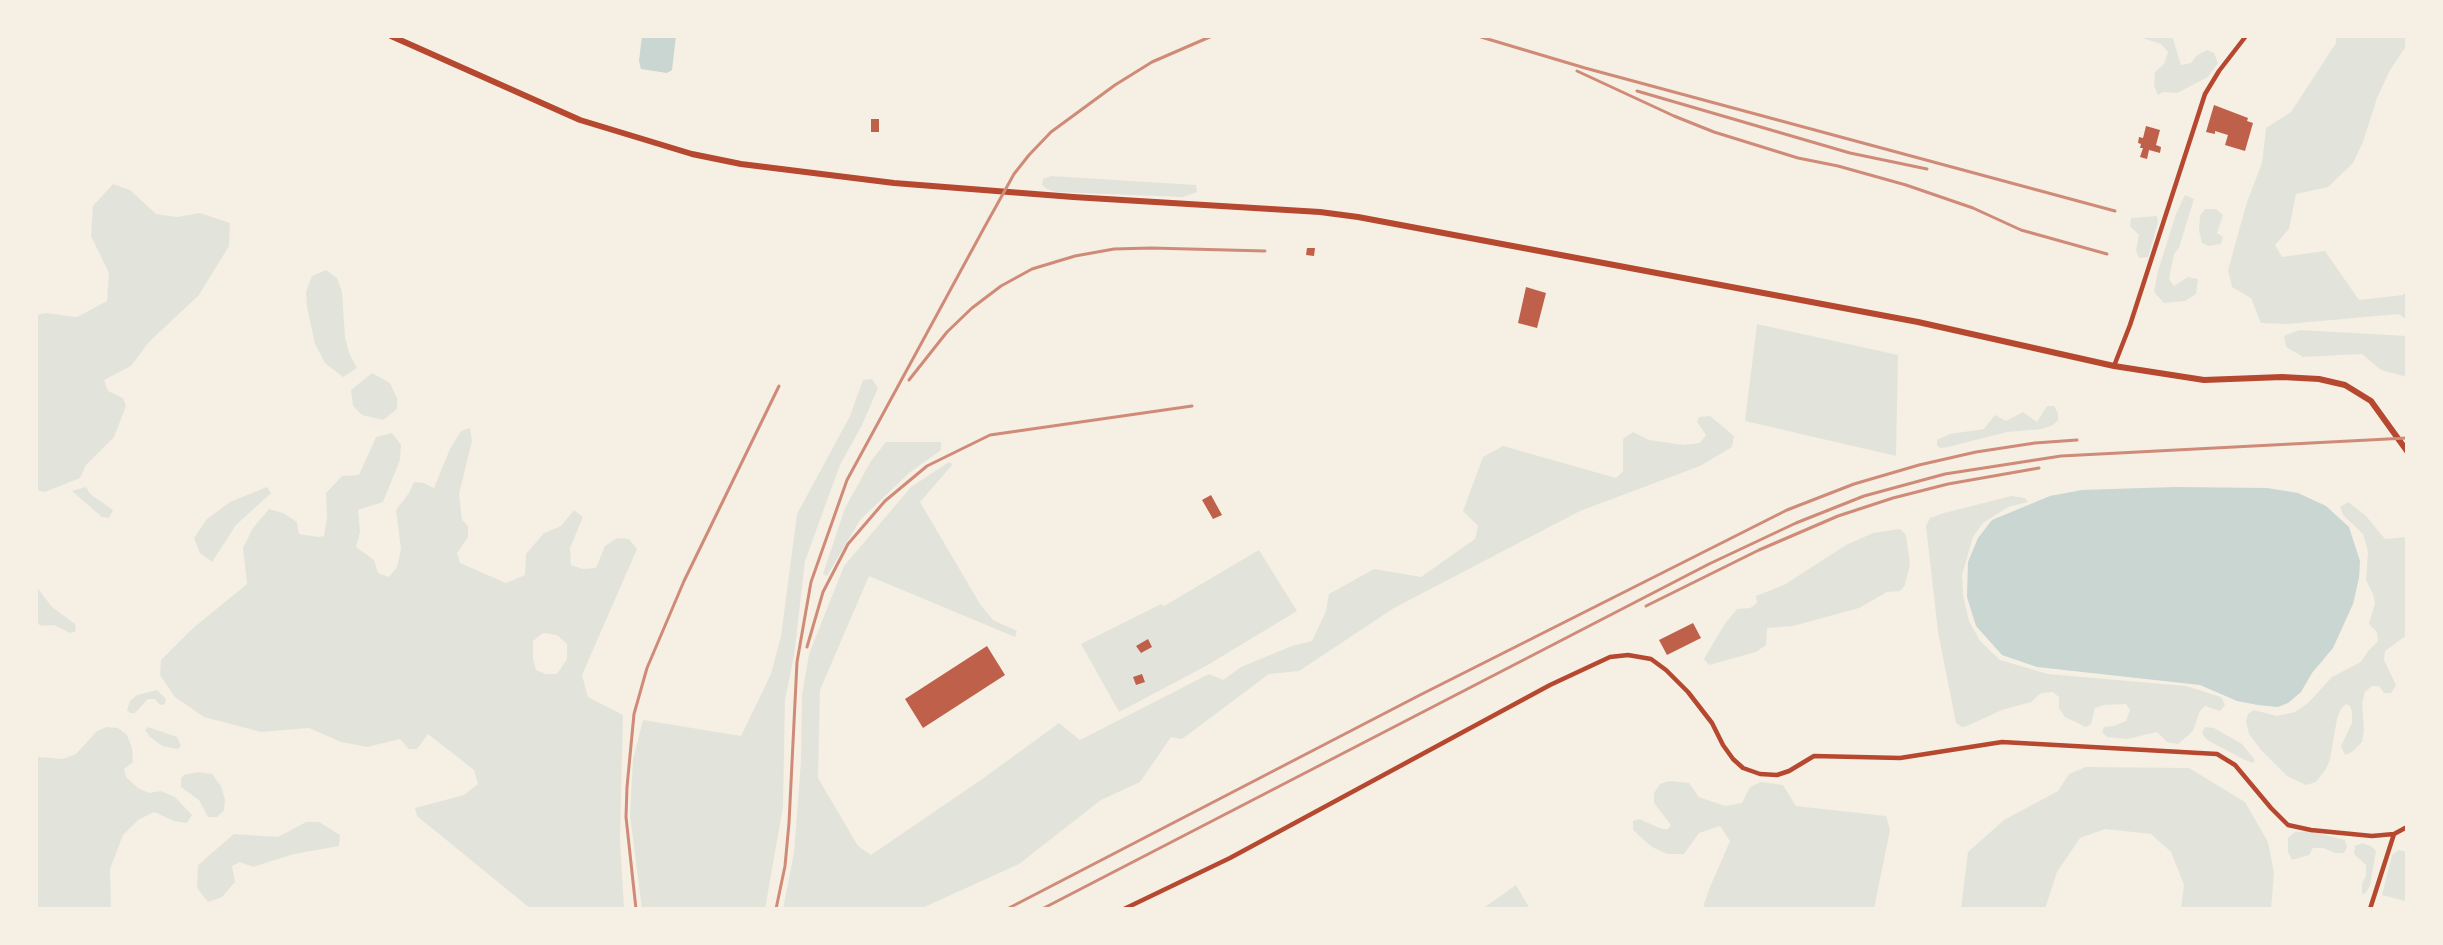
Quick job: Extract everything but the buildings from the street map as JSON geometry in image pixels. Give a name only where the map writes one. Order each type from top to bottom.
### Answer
[{"type":"main road","points":[[391,36],[580,120],[692,154],[741,164],[894,183],[1358,216],[1918,322],[2114,366],[2204,380],[2282,377],[2332,381],[2359,392],[2371,401],[2407,451]]},
{"type":"street","points":[[2114,366],[2130,325],[2205,94],[2219,71],[2246,36]]},
{"type":"street","points":[[1124,909],[1230,858],[1550,686],[1610,657],[1628,655],[1651,659],[1666,670],[1688,692],[1712,723],[1732,759],[1743,768],[1760,774],[1777,775],[1790,771],[1814,756],[1900,758],[2002,742],[2217,754],[2235,765],[2288,825],[2354,836],[2394,834],[2407,827]]},
{"type":"street","points":[[2370,909],[2394,834]]},
{"type":"shaded area","points":[[642,36],[676,36],[672,70],[667,73],[641,69],[639,61]]},
{"type":"shaded area","points":[[2136,36],[2172,36],[2181,65],[2191,63],[2196,56],[2207,50],[2214,53],[2218,63],[2208,77],[2177,93],[2163,92],[2158,95],[2154,86],[2155,72],[2164,64],[2168,52],[2161,44]]},
{"type":"shaded area","points":[[2336,36],[2407,36],[2407,45],[2390,70],[2377,98],[2363,142],[2353,163],[2328,187],[2296,194],[2289,229],[2275,245],[2282,257],[2325,251],[2359,300],[2403,295],[2407,291],[2407,320],[2399,314],[2287,324],[2261,323],[2251,298],[2232,287],[2228,270],[2247,202],[2262,163],[2266,128],[2291,112],[2336,43]]},
{"type":"shaded area","points":[[1051,176],[1196,185],[1197,192],[1183,197],[1056,192],[1042,185],[1043,179]]},
{"type":"shaded area","points":[[113,184],[130,190],[156,214],[177,217],[200,213],[230,223],[229,246],[199,295],[149,342],[131,366],[104,380],[108,391],[123,398],[126,406],[114,437],[86,465],[80,478],[45,492],[36,490],[36,315],[46,313],[77,317],[107,301],[109,273],[91,236],[93,206]]},
{"type":"shaded area","points":[[2185,195],[2194,199],[2179,248],[2174,254],[2169,279],[2174,286],[2188,277],[2198,279],[2196,294],[2185,301],[2164,303],[2154,292],[2158,271],[2176,214]]},
{"type":"shaded area","points":[[2205,209],[2216,209],[2223,215],[2217,233],[2223,237],[2221,244],[2209,246],[2202,243],[2199,231],[2200,216]]},
{"type":"shaded area","points":[[2157,216],[2158,222],[2148,257],[2139,258],[2136,250],[2139,235],[2130,226],[2131,218]]},
{"type":"shaded area","points":[[326,270],[337,278],[342,292],[345,337],[349,353],[357,368],[343,377],[325,363],[315,344],[307,307],[306,292],[312,276]]},
{"type":"shaded area","points":[[1757,324],[1898,355],[1896,456],[1745,421]]},
{"type":"shaded area","points":[[2299,330],[2407,336],[2407,377],[2381,370],[2362,354],[2303,357],[2286,347],[2284,336]]},
{"type":"shaded area","points":[[372,373],[390,383],[397,398],[397,409],[383,420],[362,415],[353,406],[351,390]]},
{"type":"shaded area","points":[[872,379],[878,388],[862,425],[840,465],[805,561],[794,656],[785,700],[783,807],[765,909],[642,909],[630,815],[633,759],[643,720],[741,736],[771,674],[781,636],[797,514],[850,416],[863,380]]},
{"type":"shaded area","points":[[2047,406],[2054,406],[2058,413],[2058,420],[2053,425],[2042,429],[2007,432],[1948,447],[1940,448],[1937,445],[1937,440],[1950,434],[1984,429],[1995,415],[2006,421],[2023,412],[2037,422]]},
{"type":"shaded area","points":[[1710,416],[1734,436],[1732,447],[1700,466],[1580,511],[1394,608],[1299,671],[1269,674],[1182,739],[1171,737],[1140,782],[1101,800],[1019,864],[920,909],[783,909],[794,853],[801,761],[802,695],[809,654],[844,566],[911,487],[949,462],[953,464],[920,502],[980,604],[993,620],[1017,631],[1015,637],[869,576],[820,690],[818,778],[858,846],[871,855],[1059,723],[1080,740],[1209,674],[1223,680],[1241,667],[1292,646],[1312,641],[1326,611],[1329,594],[1374,569],[1421,577],[1475,539],[1478,526],[1463,511],[1483,457],[1503,446],[1616,478],[1623,471],[1623,439],[1633,432],[1649,440],[1684,445],[1700,443],[1706,435],[1697,422],[1699,417]]},
{"type":"shaded area","points":[[470,428],[472,441],[459,494],[462,520],[468,526],[468,537],[457,553],[460,563],[506,583],[525,575],[526,554],[544,533],[561,526],[574,510],[583,517],[570,548],[571,565],[583,569],[596,568],[605,546],[617,538],[629,539],[637,549],[582,675],[588,697],[623,715],[620,839],[624,909],[531,909],[417,816],[415,808],[464,795],[478,784],[474,770],[428,734],[417,749],[409,749],[400,739],[367,747],[341,742],[309,728],[261,732],[204,717],[175,697],[160,675],[161,660],[192,629],[247,584],[243,548],[253,528],[269,509],[283,513],[297,522],[299,534],[324,536],[327,517],[326,493],[342,476],[359,475],[376,437],[392,433],[401,445],[400,460],[383,502],[358,510],[360,532],[356,547],[374,560],[378,573],[389,577],[397,567],[401,549],[396,510],[414,482],[424,483],[434,488],[450,449],[461,431]],"holes":[[[543,633],[557,635],[567,644],[567,659],[557,674],[546,674],[536,670],[533,659],[533,641]]]},
{"type":"shaded area","points":[[886,442],[941,442],[941,450],[909,473],[860,520],[827,576],[823,574],[845,508],[871,461]]},
{"type":"shaded area","points":[[86,487],[90,494],[113,510],[109,518],[102,517],[72,491]]},
{"type":"shaded area","points":[[267,487],[271,493],[236,525],[212,562],[200,553],[194,538],[207,519],[230,502]]},
{"type":"shaded area","points":[[2175,487],[2267,488],[2298,493],[2326,506],[2349,527],[2360,561],[2353,604],[2333,648],[2312,673],[2301,692],[2288,703],[2278,707],[2258,705],[2237,701],[2200,685],[2037,667],[2002,655],[1976,626],[1967,597],[1968,562],[1978,538],[1992,520],[2050,496],[2082,490]]},
{"type":"shaded area","points":[[2011,496],[2025,498],[2028,502],[2008,507],[1983,523],[1973,537],[1962,575],[1963,595],[1969,621],[1980,641],[2000,660],[2048,674],[2186,686],[2221,697],[2225,705],[2220,711],[2205,706],[2200,711],[2193,731],[2178,744],[2167,742],[2157,732],[2127,739],[2107,737],[2102,732],[2104,727],[2126,721],[2130,710],[2126,704],[2104,705],[2095,708],[2091,724],[2086,727],[2065,717],[2059,708],[2059,697],[2053,692],[2041,693],[2031,702],[2002,710],[1967,726],[1962,727],[1956,723],[1938,632],[1926,526],[1930,518],[1944,513]]},
{"type":"shaded area","points":[[2348,502],[2366,516],[2385,539],[2407,537],[2407,635],[2385,651],[2384,660],[2396,685],[2391,693],[2384,693],[2379,686],[2372,686],[2365,692],[2362,703],[2364,731],[2362,742],[2352,752],[2345,755],[2341,746],[2352,723],[2352,712],[2350,706],[2346,704],[2337,719],[2326,769],[2316,782],[2306,785],[2287,776],[2261,750],[2249,734],[2246,721],[2248,714],[2254,710],[2277,716],[2295,712],[2308,703],[2332,677],[2361,662],[2378,641],[2377,632],[2369,624],[2375,603],[2366,580],[2368,552],[2363,534],[2343,515],[2340,507]]},
{"type":"shaded area","points":[[1900,529],[1906,535],[1910,565],[1905,585],[1900,591],[1887,592],[1859,608],[1793,626],[1767,628],[1766,645],[1756,652],[1709,665],[1704,659],[1724,625],[1737,609],[1750,608],[1757,603],[1756,596],[1784,585],[1846,545],[1873,533]]},
{"type":"shaded area","points":[[1259,550],[1297,611],[1206,666],[1119,712],[1081,644],[1161,604],[1164,606]]},
{"type":"shaded area","points":[[36,586],[52,607],[75,624],[76,631],[70,633],[54,625],[41,626],[36,622]]},
{"type":"shaded area","points":[[157,690],[166,699],[165,704],[160,705],[155,699],[148,699],[135,713],[127,710],[130,701],[137,695]]},
{"type":"shaded area","points":[[107,727],[118,728],[127,735],[132,748],[133,762],[124,769],[126,777],[138,788],[149,793],[161,791],[175,797],[192,815],[187,823],[174,821],[154,812],[138,820],[123,835],[110,869],[111,909],[36,909],[36,753],[39,757],[63,759],[76,754],[97,731]]},
{"type":"shaded area","points":[[148,727],[177,737],[181,746],[178,749],[162,746],[150,737],[145,730]]},
{"type":"shaded area","points":[[2205,727],[2214,728],[2242,744],[2255,760],[2253,763],[2207,740],[2202,733]]},
{"type":"shaded area","points":[[2086,767],[2189,768],[2245,802],[2268,842],[2274,873],[2271,909],[2181,909],[2184,885],[2171,852],[2151,834],[2105,829],[2080,838],[2057,872],[2045,909],[1961,909],[1968,852],[2004,820],[2058,791],[2069,774]]},
{"type":"shaded area","points":[[198,772],[212,774],[221,786],[225,800],[224,810],[217,817],[208,817],[199,800],[181,787],[181,778],[184,775]]},
{"type":"shaded area","points":[[1669,781],[1689,783],[1699,797],[1725,806],[1742,803],[1750,787],[1761,782],[1783,785],[1796,806],[1886,816],[1890,830],[1874,909],[1705,909],[1704,904],[1710,887],[1730,841],[1720,826],[1699,833],[1684,854],[1667,854],[1652,847],[1633,830],[1633,821],[1639,819],[1662,829],[1668,829],[1671,825],[1654,803],[1654,793],[1660,784]]},
{"type":"shaded area","points":[[306,822],[319,822],[340,835],[339,846],[294,854],[253,867],[240,862],[232,866],[235,882],[222,897],[208,902],[197,888],[198,865],[234,834],[278,837]]},
{"type":"shaded area","points":[[2309,831],[2345,840],[2347,847],[2344,853],[2313,848],[2309,855],[2292,860],[2288,852],[2288,838],[2295,832]]},
{"type":"shaded area","points":[[2362,843],[2371,846],[2376,851],[2370,885],[2366,893],[2362,894],[2366,865],[2354,854],[2355,846]]},
{"type":"shaded area","points":[[2399,850],[2407,852],[2405,901],[2382,895],[2392,855]]},
{"type":"shaded area","points":[[1516,885],[1530,909],[1482,909]]},
{"type":"railway","points":[[776,909],[785,866],[789,823],[797,662],[811,582],[847,480],[1014,174],[1029,155],[1051,132],[1115,85],[1152,62],[1212,36]]},
{"type":"railway","points":[[1481,37],[1585,68],[2115,211]]},
{"type":"railway","points":[[1577,71],[1714,132],[1798,158],[1838,166],[1906,185],[1973,208],[2021,230],[2107,254]]},
{"type":"railway","points":[[1637,91],[1850,153],[1927,169]]},
{"type":"railway","points":[[909,380],[947,332],[972,308],[1001,286],[1032,269],[1075,256],[1114,249],[1265,251]]},
{"type":"railway","points":[[636,909],[626,817],[634,714],[647,668],[684,581],[779,386]]},
{"type":"railway","points":[[807,647],[823,592],[848,544],[885,501],[927,466],[990,435],[1192,406]]},
{"type":"railway","points":[[1042,909],[1709,564],[1796,523],[1864,496],[1945,474],[2061,456],[2407,438]]},
{"type":"railway","points":[[1007,909],[1420,695],[1787,510],[1854,484],[1919,465],[1976,452],[2035,443],[2077,440]]},
{"type":"railway","points":[[1646,606],[1759,550],[1838,516],[1893,498],[1948,484],[2039,468]]}]
